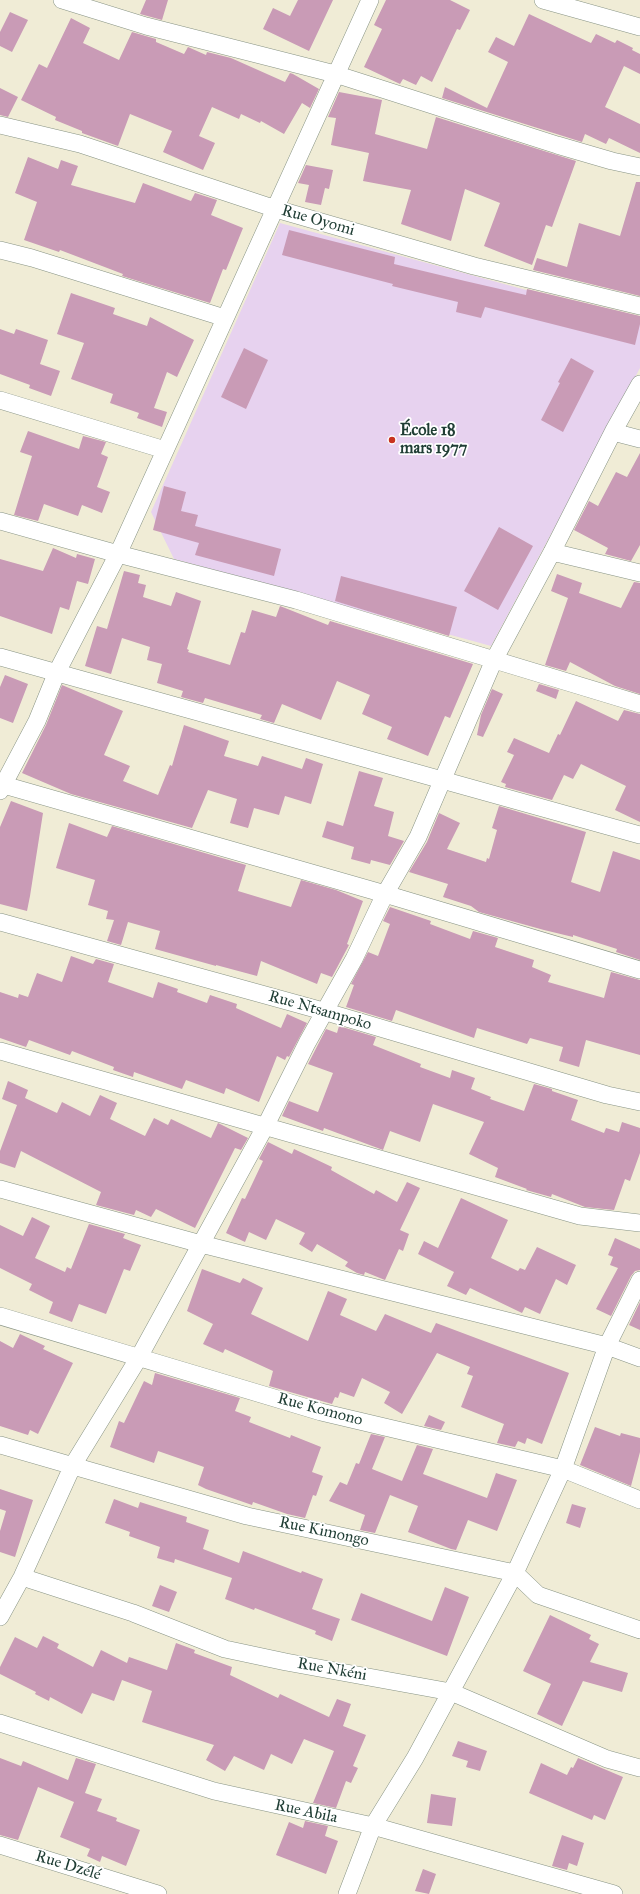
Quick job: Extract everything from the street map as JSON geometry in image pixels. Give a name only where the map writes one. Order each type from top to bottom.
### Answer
[{"type":"street","points":[[62,0],[146,26],[335,74],[557,145],[612,161],[640,167]]},
{"type":"street","points":[[370,0],[225,318],[201,375],[118,554],[57,672],[37,721],[1,786],[385,894],[640,970]]},
{"type":"street","points":[[543,0],[640,27]]},
{"type":"street","name":"Rue Oyomi","points":[[0,125],[80,144],[276,209],[474,266],[640,306]]},
{"type":"street","points":[[0,250],[32,258],[225,318]]},
{"type":"street","points":[[0,1617],[5,1598],[22,1577],[73,1465],[138,1358],[265,1128],[323,1011],[354,959],[385,894],[418,837],[494,660],[552,552],[612,432],[640,384]]},
{"type":"street","points":[[0,400],[165,450]]},
{"type":"street","points":[[612,432],[640,439]]},
{"type":"street","points":[[0,521],[118,554],[296,600],[640,704]]},
{"type":"street","points":[[552,552],[640,574]]},
{"type":"street","points":[[0,657],[640,835]]},
{"type":"street","name":"Rue Ntsampoko","points":[[0,922],[323,1011],[607,1095],[640,1102]]},
{"type":"street","points":[[0,1051],[265,1128],[580,1216],[640,1223]]},
{"type":"street","points":[[0,1189],[201,1244],[607,1346],[640,1358]]},
{"type":"street","points":[[348,1894],[373,1826],[415,1758],[515,1573],[563,1469],[607,1346],[640,1280]]},
{"type":"street","name":"Rue Komono","points":[[0,1316],[321,1412],[563,1469],[640,1500]]},
{"type":"street","name":"Rue Kimongo","points":[[0,1445],[248,1516],[515,1573]]},
{"type":"street","points":[[515,1573],[538,1595],[640,1630]]},
{"type":"street","name":"Rue Nkéni","points":[[22,1577],[133,1613],[225,1649],[286,1662],[451,1692],[607,1758],[640,1768]]},
{"type":"street","name":"Rue Abila","points":[[0,1723],[214,1792],[373,1826],[614,1894]]},
{"type":"street","name":"Rue Dzélé","points":[[0,1845],[158,1894]]},
{"type":"shaded area","name":"École 18 mars 1977","points":[[280,223],[640,321],[640,368],[491,646],[174,559],[151,512]]},
{"type":"building","points":[[146,0],[168,0],[162,20],[140,14]]},
{"type":"building","points":[[298,0],[333,0],[309,51],[263,29],[273,8],[290,16]]},
{"type":"building","points":[[386,0],[450,0],[470,10],[460,30],[457,29],[432,82],[421,76],[416,85],[403,79],[400,84],[364,67],[382,29],[374,25]]},
{"type":"building","points":[[10,12],[28,20],[12,52],[0,46],[0,32]]},
{"type":"building","points":[[529,14],[591,43],[596,34],[615,43],[617,40],[633,48],[632,50],[640,54],[640,74],[624,66],[605,107],[640,124],[640,153],[609,138],[606,144],[585,134],[582,142],[442,98],[445,87],[487,108],[508,62],[488,52],[496,37],[514,46]]},
{"type":"building","points":[[71,18],[90,28],[83,43],[119,60],[132,32],[156,39],[156,42],[184,54],[188,47],[206,55],[207,52],[231,58],[285,82],[290,73],[319,89],[310,108],[302,103],[284,134],[261,121],[260,123],[241,114],[239,119],[212,107],[199,136],[215,143],[203,170],[163,152],[172,131],[130,114],[118,146],[82,133],[82,131],[55,120],[56,117],[21,100],[39,64],[47,68]]},
{"type":"building","points":[[0,88],[18,97],[8,117],[0,115]]},
{"type":"building","points":[[339,92],[382,100],[375,134],[427,149],[436,117],[576,161],[552,227],[546,225],[532,265],[484,246],[500,203],[465,189],[451,241],[401,224],[411,190],[363,181],[369,153],[331,145],[336,118],[328,117]]},
{"type":"building","points":[[28,157],[58,169],[61,160],[78,166],[71,185],[135,203],[143,183],[191,201],[195,193],[217,200],[211,215],[243,228],[226,270],[223,269],[210,303],[122,276],[123,274],[60,250],[59,252],[24,240],[37,202],[15,193]]},
{"type":"building","points":[[306,165],[333,170],[329,189],[325,188],[321,205],[305,202],[309,185],[298,183]]},
{"type":"building","points":[[636,182],[640,182],[640,296],[533,270],[537,258],[567,267],[579,223],[620,236]]},
{"type":"building","points":[[289,230],[395,257],[394,264],[526,295],[527,289],[640,316],[640,324],[635,345],[485,307],[481,318],[456,312],[458,302],[392,286],[393,284],[282,255]]},
{"type":"building","points":[[71,293],[115,308],[113,314],[147,326],[150,317],[194,340],[177,377],[167,372],[154,408],[167,412],[162,427],[137,418],[139,413],[110,403],[113,394],[71,379],[84,343],[57,334]]},
{"type":"building","points":[[0,329],[14,334],[16,329],[48,340],[40,364],[60,371],[51,396],[29,388],[30,385],[0,374]]},
{"type":"building","points":[[244,348],[268,360],[246,409],[221,397]]},
{"type":"building","points":[[571,358],[594,371],[563,432],[541,420],[560,383],[558,382]]},
{"type":"building","points":[[28,431],[79,449],[83,436],[106,442],[101,454],[108,457],[97,487],[110,492],[102,513],[82,505],[78,516],[44,504],[38,521],[14,515],[32,456],[20,452]]},
{"type":"building","points":[[640,453],[640,545],[631,561],[605,554],[608,548],[574,530],[589,501],[598,506],[616,472],[627,477]]},
{"type":"building","points":[[164,486],[186,492],[181,511],[198,515],[195,526],[281,549],[274,576],[195,555],[199,543],[153,530]]},
{"type":"building","points":[[499,527],[533,546],[498,610],[464,591]]},
{"type":"building","points":[[53,548],[76,558],[77,554],[95,559],[88,584],[77,581],[69,610],[60,607],[52,634],[0,616],[0,559],[43,571]]},
{"type":"building","points":[[124,571],[140,575],[138,583],[146,585],[143,597],[171,606],[176,592],[201,601],[187,649],[189,650],[188,652],[230,665],[241,632],[245,633],[252,610],[276,617],[280,606],[328,625],[330,621],[473,664],[450,718],[445,716],[428,756],[387,739],[392,727],[362,714],[370,695],[337,681],[321,720],[282,704],[274,723],[260,719],[262,715],[205,698],[203,703],[181,697],[183,691],[157,683],[162,664],[147,660],[150,647],[122,638],[111,674],[85,666],[97,626],[107,629]]},
{"type":"building","points":[[557,574],[582,583],[579,593],[621,608],[634,582],[640,583],[640,694],[615,686],[570,662],[566,671],[545,665],[568,598],[551,591]]},
{"type":"building","points":[[341,576],[457,607],[449,636],[335,601]]},
{"type":"building","points":[[5,675],[28,684],[13,723],[0,718],[0,687]]},
{"type":"building","points":[[539,684],[559,690],[556,699],[536,691]]},
{"type":"building","points":[[62,685],[123,711],[104,755],[130,766],[123,781],[158,795],[170,765],[172,766],[184,725],[229,741],[224,756],[258,766],[262,756],[302,769],[306,758],[323,764],[311,804],[285,796],[279,815],[254,808],[248,828],[230,823],[237,799],[208,790],[192,828],[71,794],[22,773],[46,725]]},
{"type":"building","points":[[492,689],[503,694],[483,737],[477,735],[481,715]]},
{"type":"building","points":[[576,701],[618,721],[624,710],[640,714],[640,822],[615,810],[626,786],[581,764],[573,779],[564,775],[552,800],[505,787],[506,784],[501,782],[514,755],[507,752],[514,738],[549,753],[558,734],[560,735]]},
{"type":"building","points":[[359,771],[383,778],[374,806],[394,812],[388,836],[404,841],[390,865],[371,860],[370,864],[351,859],[354,847],[322,837],[327,821],[343,826]]},
{"type":"building","points":[[11,801],[43,813],[27,911],[0,904],[0,827]]},
{"type":"building","points":[[499,806],[586,832],[571,882],[600,892],[613,851],[640,860],[640,960],[616,952],[617,949],[573,935],[573,937],[544,930],[479,912],[471,906],[443,897],[448,884],[409,872],[427,842],[439,813],[460,823],[447,849],[486,862],[487,858],[489,859],[497,830],[492,828]]},
{"type":"building","points":[[69,823],[107,837],[112,826],[246,865],[238,891],[291,907],[301,880],[336,890],[363,901],[347,944],[349,945],[332,977],[321,973],[317,984],[261,961],[257,976],[155,949],[160,931],[128,922],[121,945],[107,941],[114,920],[106,919],[108,911],[88,905],[95,880],[56,868]]},
{"type":"building","points":[[390,907],[431,921],[430,924],[470,939],[473,931],[498,938],[495,947],[534,960],[532,967],[551,975],[548,982],[604,998],[611,972],[640,980],[640,1055],[586,1040],[579,1067],[559,1061],[563,1047],[530,1038],[527,1044],[477,1028],[474,1038],[396,1010],[392,1021],[346,1007],[354,985],[351,984],[368,952],[378,956],[390,924],[383,921]]},
{"type":"building","points":[[71,956],[93,964],[96,959],[114,964],[108,982],[153,998],[158,982],[178,989],[177,992],[207,1003],[210,995],[237,1004],[236,1008],[281,1028],[287,1014],[307,1023],[289,1057],[287,1056],[285,1060],[277,1056],[259,1102],[226,1088],[224,1094],[186,1080],[182,1089],[134,1072],[133,1077],[113,1070],[114,1067],[72,1051],[70,1055],[29,1040],[26,1047],[0,1038],[0,992],[18,998],[19,994],[28,997],[37,973],[62,982]]},
{"type":"building","points":[[339,1026],[376,1037],[373,1045],[421,1064],[420,1067],[450,1078],[452,1070],[475,1078],[471,1089],[491,1097],[490,1099],[524,1111],[534,1084],[552,1089],[552,1091],[578,1100],[571,1120],[604,1133],[606,1128],[619,1132],[622,1122],[640,1128],[640,1153],[630,1181],[625,1179],[614,1210],[585,1207],[552,1194],[551,1197],[526,1190],[527,1189],[495,1177],[498,1168],[469,1154],[484,1122],[433,1104],[420,1142],[390,1131],[383,1150],[324,1128],[323,1131],[282,1116],[289,1101],[318,1112],[333,1073],[308,1064],[326,1029],[337,1033]]},
{"type":"building","points":[[8,1081],[28,1090],[25,1098],[57,1113],[62,1102],[90,1116],[100,1095],[117,1103],[110,1119],[145,1136],[154,1118],[168,1125],[171,1119],[211,1138],[218,1123],[248,1138],[241,1150],[235,1148],[195,1228],[156,1209],[151,1217],[136,1210],[134,1215],[96,1205],[101,1192],[21,1151],[15,1168],[0,1163],[0,1151],[17,1105],[2,1099]]},
{"type":"building","points":[[268,1142],[292,1154],[294,1149],[332,1167],[331,1170],[374,1194],[376,1190],[397,1202],[407,1182],[420,1188],[400,1230],[409,1234],[403,1251],[399,1249],[385,1280],[365,1272],[364,1275],[357,1273],[345,1266],[348,1262],[317,1244],[312,1252],[299,1244],[305,1233],[276,1219],[266,1240],[249,1232],[245,1242],[226,1233],[242,1198],[245,1199],[263,1161],[259,1159]]},
{"type":"building","points":[[461,1198],[508,1220],[491,1258],[518,1271],[520,1268],[525,1270],[537,1247],[576,1265],[567,1285],[556,1279],[540,1314],[525,1307],[522,1313],[470,1288],[466,1295],[447,1286],[454,1272],[418,1254],[424,1241],[438,1248]]},
{"type":"building","points":[[32,1217],[50,1226],[35,1258],[65,1272],[67,1267],[71,1269],[89,1224],[125,1234],[123,1238],[141,1245],[130,1271],[124,1269],[106,1314],[79,1304],[72,1322],[49,1313],[53,1302],[29,1290],[32,1284],[0,1268],[0,1225],[23,1236]]},
{"type":"building","points":[[615,1238],[640,1249],[640,1270],[635,1271],[631,1276],[611,1316],[596,1309],[618,1268],[610,1265],[613,1257],[608,1255]]},
{"type":"building","points":[[202,1269],[240,1283],[243,1278],[263,1288],[251,1314],[308,1341],[328,1291],[347,1299],[340,1315],[376,1331],[385,1314],[431,1333],[436,1323],[569,1373],[542,1444],[527,1438],[525,1444],[518,1441],[515,1447],[497,1443],[504,1424],[461,1407],[473,1376],[467,1374],[470,1367],[437,1353],[402,1414],[384,1403],[390,1392],[362,1378],[354,1397],[340,1392],[338,1398],[335,1397],[332,1404],[269,1386],[273,1371],[225,1349],[223,1353],[203,1344],[213,1324],[187,1311]]},
{"type":"building","points":[[640,1302],[640,1330],[629,1325]]},
{"type":"building","points":[[20,1334],[45,1346],[43,1349],[73,1363],[38,1434],[30,1430],[28,1435],[0,1426],[0,1341],[13,1348]]},
{"type":"building","points":[[155,1373],[240,1398],[235,1411],[251,1417],[249,1422],[290,1438],[291,1435],[321,1447],[312,1472],[323,1476],[316,1496],[313,1495],[305,1518],[287,1514],[253,1502],[252,1505],[198,1485],[204,1467],[158,1451],[154,1463],[110,1447],[119,1421],[124,1423],[144,1381],[152,1385]]},
{"type":"building","points":[[429,1415],[445,1422],[441,1430],[424,1426]]},
{"type":"building","points":[[595,1427],[620,1436],[621,1433],[640,1438],[640,1452],[631,1486],[580,1465]]},
{"type":"building","points":[[371,1434],[385,1437],[372,1469],[402,1481],[417,1445],[433,1449],[423,1474],[487,1498],[496,1473],[517,1480],[497,1531],[468,1520],[456,1550],[451,1549],[408,1532],[418,1506],[390,1495],[375,1533],[360,1530],[365,1515],[329,1501],[340,1482],[347,1485],[356,1463],[359,1464]]},
{"type":"building","points":[[0,1489],[33,1500],[15,1557],[0,1552],[0,1531],[6,1511],[0,1509]]},
{"type":"building","points":[[114,1499],[138,1508],[140,1502],[187,1517],[186,1522],[209,1530],[203,1549],[239,1563],[243,1551],[301,1573],[302,1571],[323,1579],[312,1609],[340,1619],[332,1641],[315,1634],[316,1631],[255,1608],[254,1610],[225,1599],[232,1578],[175,1559],[174,1563],[157,1558],[160,1547],[129,1536],[130,1532],[105,1523]]},
{"type":"building","points":[[572,1504],[586,1508],[580,1528],[566,1523]]},
{"type":"building","points":[[160,1585],[177,1592],[169,1612],[152,1606]]},
{"type":"building","points":[[445,1587],[469,1597],[447,1656],[351,1620],[361,1593],[432,1621]]},
{"type":"building","points":[[550,1615],[591,1635],[589,1639],[599,1644],[590,1662],[628,1673],[622,1692],[583,1681],[562,1726],[537,1714],[551,1684],[523,1671]]},
{"type":"building","points":[[43,1636],[59,1644],[57,1648],[93,1667],[101,1650],[127,1663],[129,1657],[167,1670],[176,1643],[195,1650],[194,1653],[232,1667],[230,1675],[278,1698],[280,1694],[329,1717],[337,1699],[351,1704],[343,1726],[366,1735],[353,1766],[358,1768],[351,1783],[346,1781],[336,1808],[313,1803],[334,1751],[304,1739],[292,1764],[271,1754],[264,1770],[234,1756],[225,1771],[206,1760],[214,1745],[142,1722],[152,1691],[122,1680],[114,1701],[92,1693],[82,1714],[50,1697],[49,1701],[35,1694],[36,1692],[0,1674],[0,1667],[15,1637],[37,1648]]},
{"type":"building","points":[[458,1741],[487,1751],[480,1771],[466,1767],[468,1761],[452,1756]]},
{"type":"building","points":[[0,1758],[21,1766],[23,1761],[68,1780],[76,1758],[96,1764],[85,1793],[102,1799],[97,1811],[117,1818],[116,1821],[140,1830],[126,1866],[102,1856],[100,1862],[87,1856],[90,1849],[60,1837],[74,1802],[38,1787],[18,1840],[0,1835]]},
{"type":"building","points":[[578,1758],[623,1777],[605,1820],[594,1815],[592,1820],[529,1793],[541,1763],[567,1775],[571,1767],[573,1768]]},
{"type":"building","points":[[431,1794],[456,1798],[452,1826],[427,1823]]},
{"type":"building","points":[[305,1821],[328,1826],[325,1836],[338,1841],[326,1874],[276,1855],[289,1822],[303,1828]]},
{"type":"building","points":[[562,1835],[584,1843],[577,1866],[569,1863],[567,1870],[552,1866]]},
{"type":"building","points":[[423,1869],[436,1874],[429,1894],[415,1891]]},
{"type":"place","name":"École 18 mars 1977","points":[[392,440]]}]
